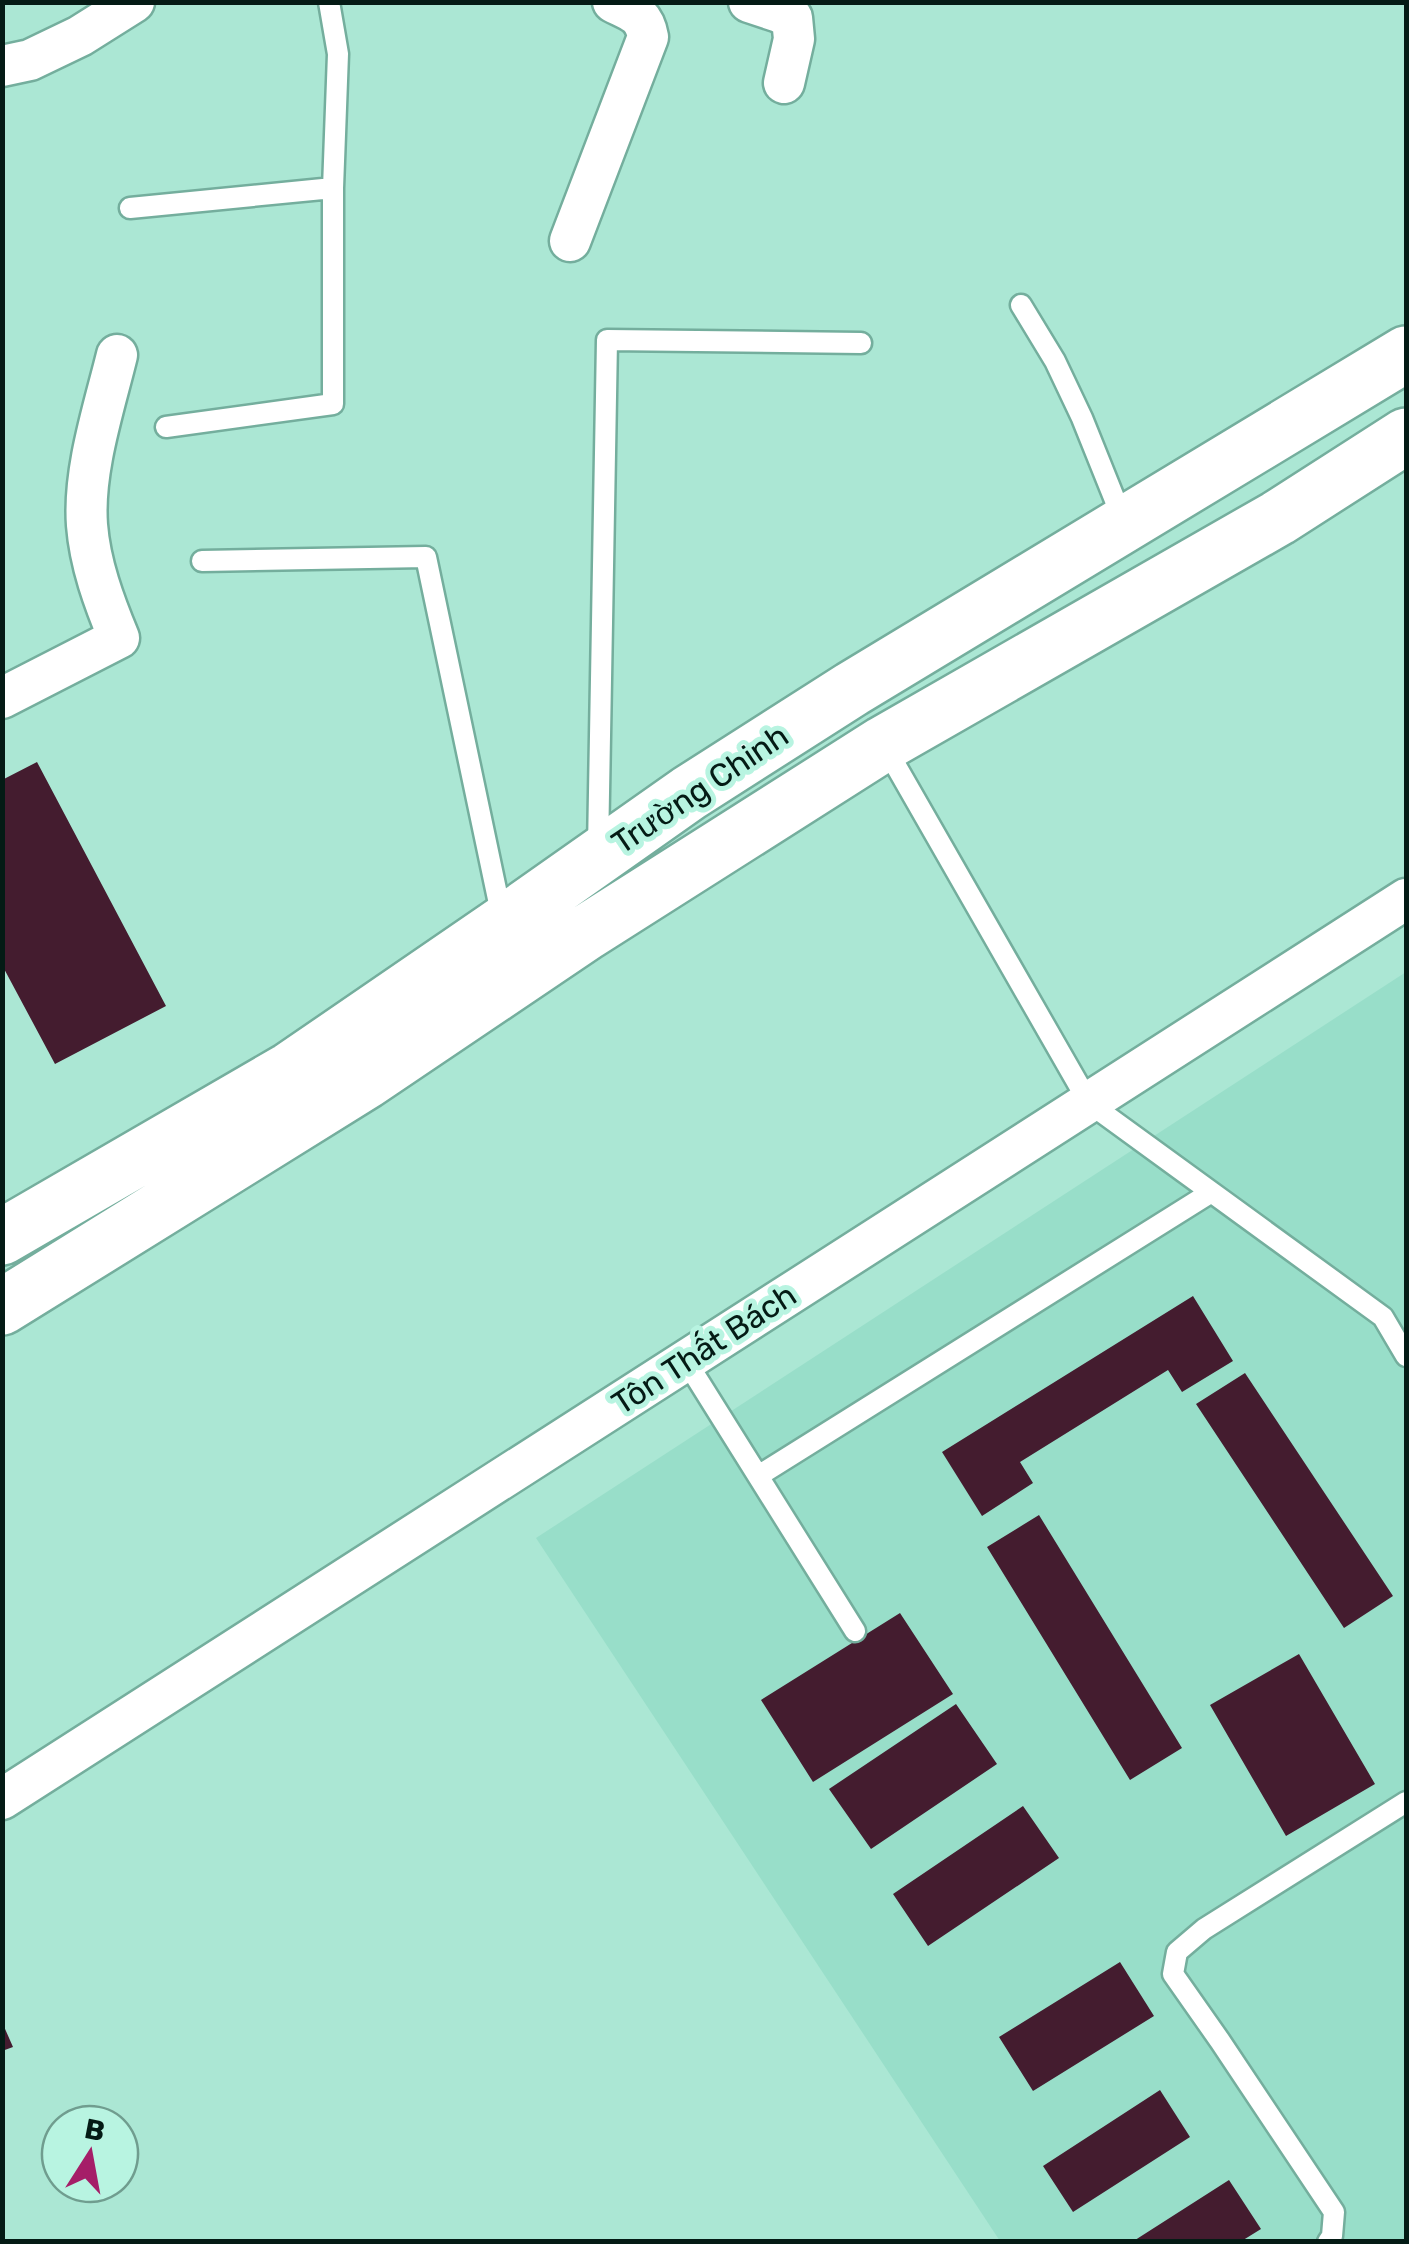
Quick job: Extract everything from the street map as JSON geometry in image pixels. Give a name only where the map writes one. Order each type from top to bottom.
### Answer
[{"type":"highway","name":"Trường Chinh","points":[[2,1237],[290,1070],[689,793],[852,689],[1406,354]]},
{"type":"highway","name":"Trường Chinh","points":[[2,1306],[366,1080],[586,932],[883,744],[1278,518],[1406,436]]},
{"type":"street","points":[[2,66],[30,60],[80,36],[134,2]]},
{"type":"street","points":[[749,2],[792,18],[794,39],[784,83]]},
{"type":"street","points":[[570,242],[648,37],[641,10]]},
{"type":"street","points":[[2,698],[119,638],[90,553],[86,520],[91,464],[117,355]]},
{"type":"street","name":"Tôn Thất Bách","points":[[2,1800],[1406,899]]},
{"type":"lane","points":[[166,427],[333,404],[332,188],[338,54],[330,2]]},
{"type":"lane","points":[[130,208],[332,188]]},
{"type":"lane","points":[[1021,305],[1055,361],[1124,524]]},
{"type":"lane","points":[[598,856],[607,340],[861,342]]},
{"type":"lane","points":[[202,560],[426,556],[503,924]]},
{"type":"lane","points":[[883,744],[1089,1103],[1383,1317],[1406,1356]]},
{"type":"lane","points":[[758,1476],[1210,1193]]},
{"type":"lane","points":[[686,1361],[855,1632]]},
{"type":"lane","points":[[1328,2242],[1334,2212],[1173,1974],[1176,1952],[1204,1929],[1406,1802]]},
{"type":"shaded area","points":[[1406,972],[1406,2241],[1000,2241],[536,1538]]},
{"type":"building","points":[[37,762],[166,1006],[55,1064],[2,965],[2,780]]},
{"type":"building","points":[[1193,1296],[1233,1361],[1182,1392],[1168,1370],[1020,1462],[1033,1483],[982,1516],[942,1452]]},
{"type":"building","points":[[1245,1373],[1393,1596],[1344,1628],[1196,1404]]},
{"type":"building","points":[[1039,1515],[1182,1748],[1130,1780],[987,1547]]},
{"type":"building","points":[[900,1613],[953,1694],[813,1782],[761,1700]]},
{"type":"building","points":[[1299,1654],[1375,1784],[1286,1836],[1210,1705]]},
{"type":"building","points":[[956,1704],[997,1764],[871,1849],[829,1789]]},
{"type":"building","points":[[1023,1806],[1059,1858],[928,1946],[893,1894]]},
{"type":"building","points":[[1120,1962],[1154,2016],[1033,2091],[999,2037]]},
{"type":"building","points":[[2,2022],[13,2047],[2,2051]]},
{"type":"building","points":[[1160,2090],[1190,2137],[1073,2212],[1043,2166]]},
{"type":"building","points":[[1229,2180],[1261,2229],[1240,2242],[1132,2242]]}]
